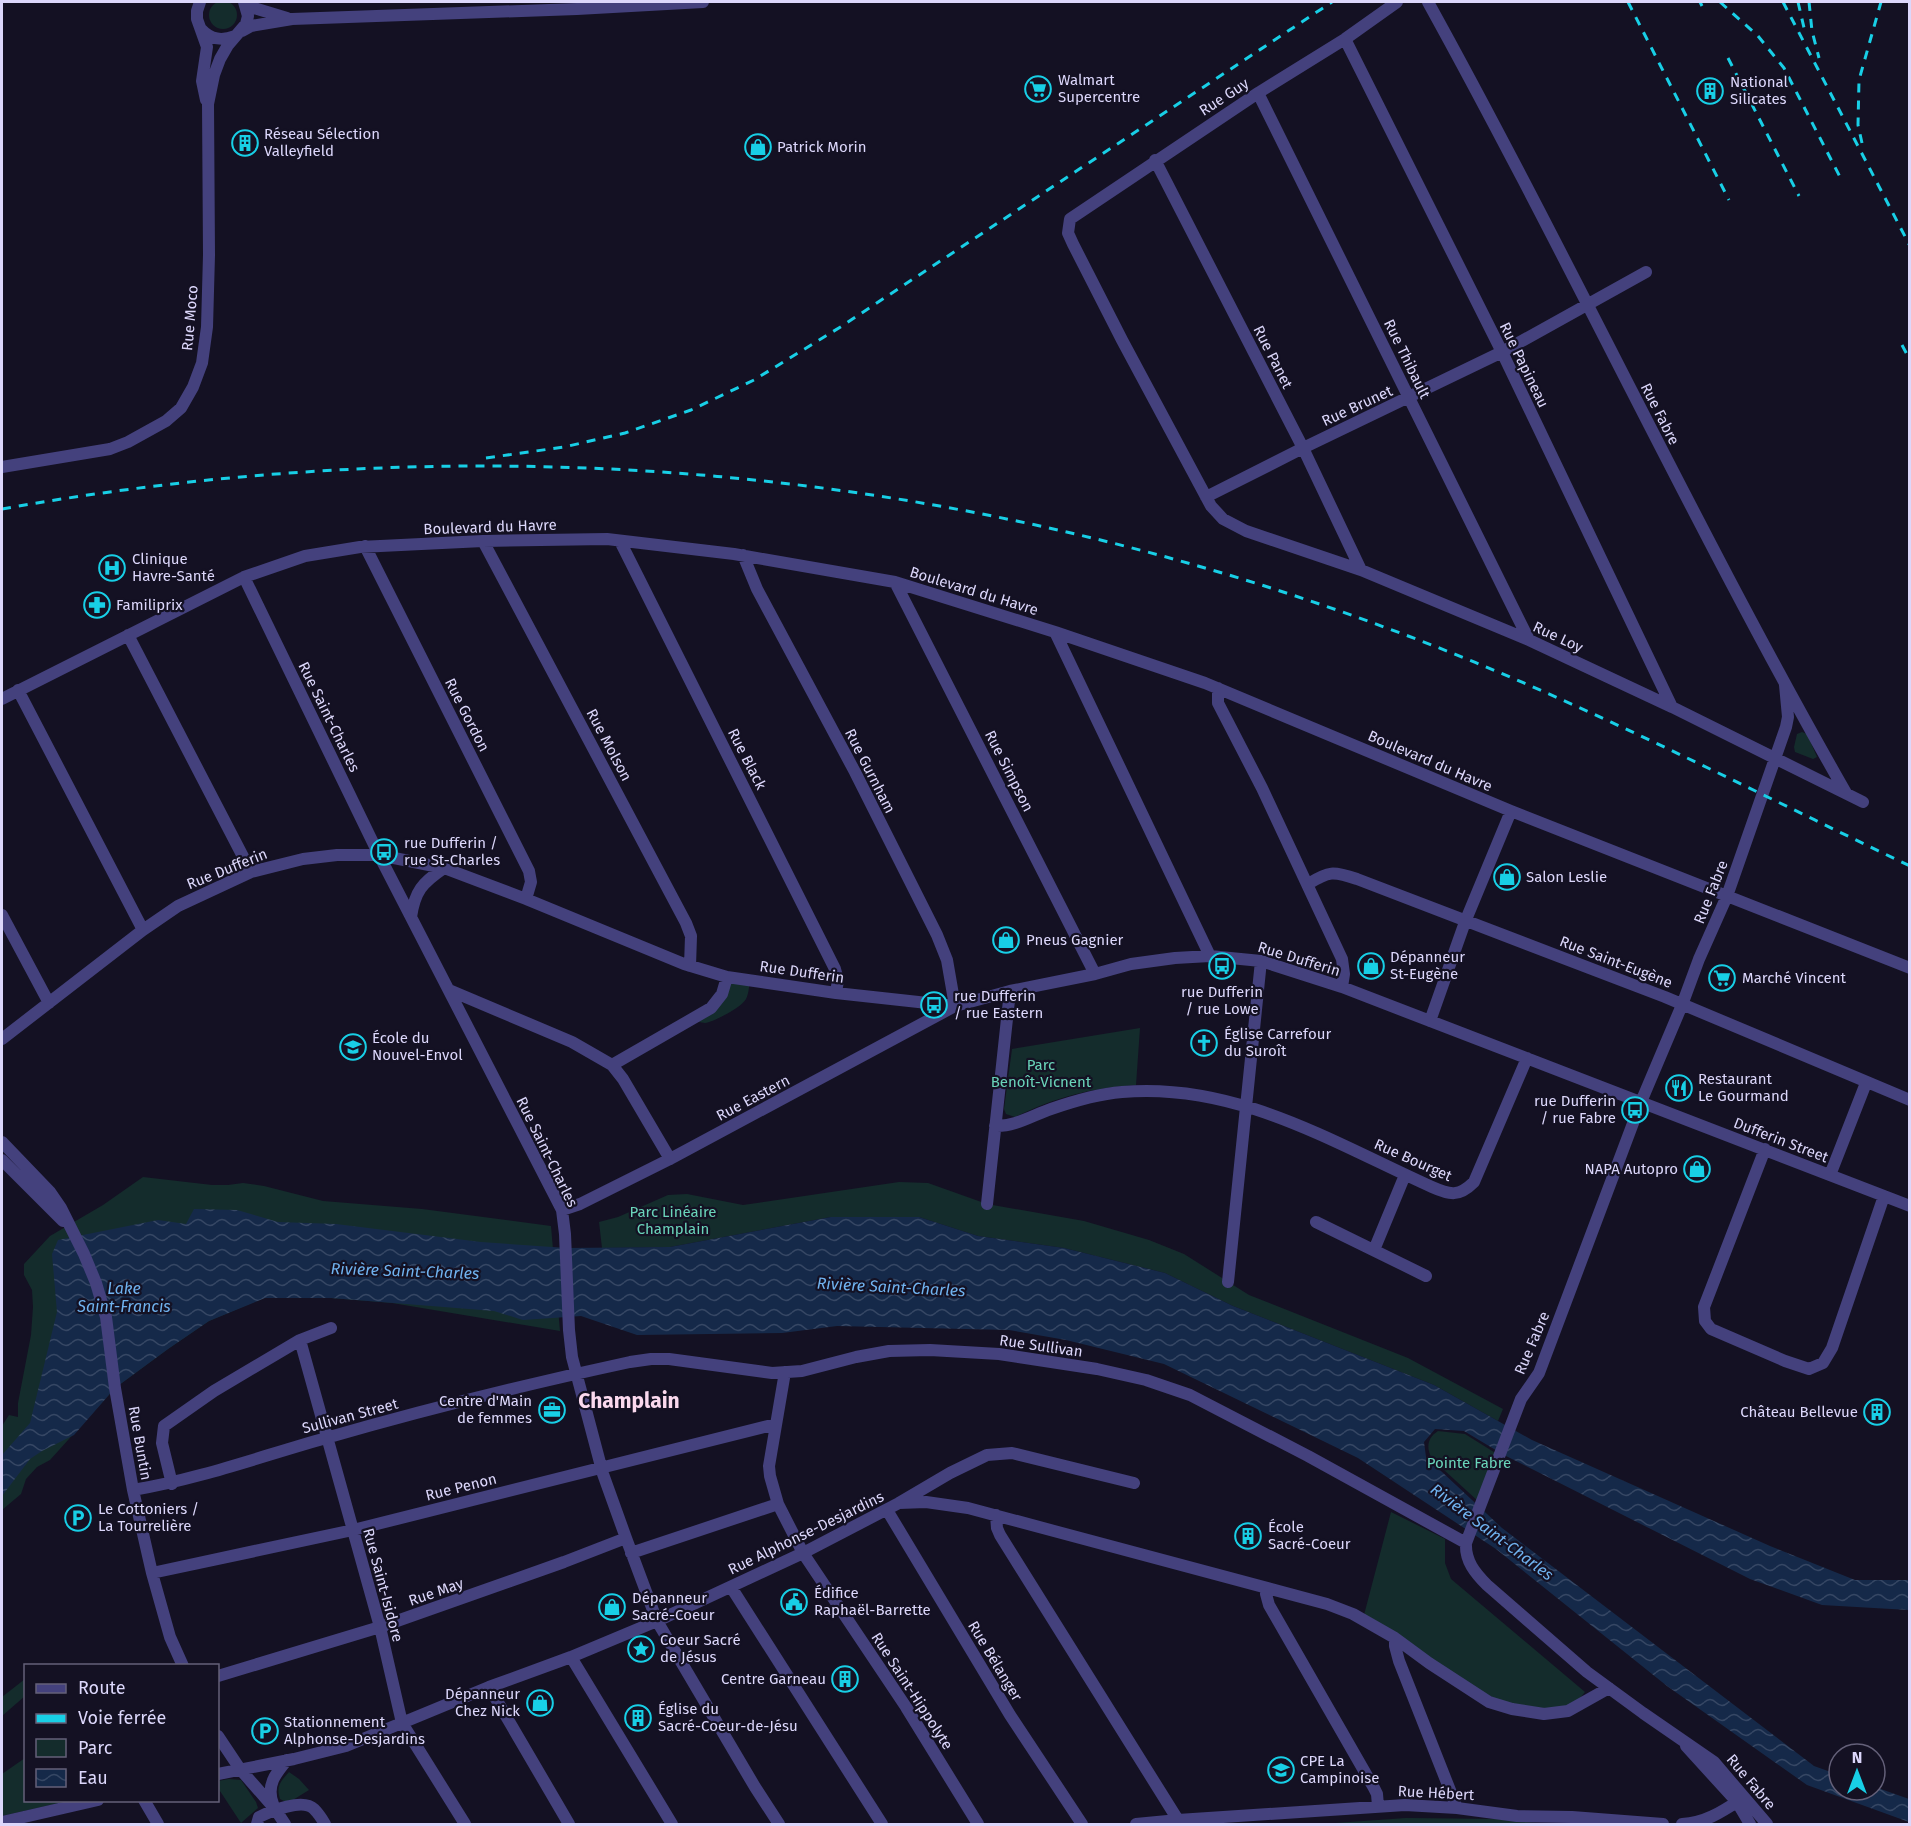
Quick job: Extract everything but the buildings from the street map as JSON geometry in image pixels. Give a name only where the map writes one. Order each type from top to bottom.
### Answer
[{"type":"street","name":"Rue Moco","points":[[200,2],[197,11],[207,47],[202,81],[208,104]]},
{"type":"street","name":"Rue Moco","points":[[2,467],[110,449],[128,442],[166,421],[180,408],[193,387],[202,363],[207,327],[208,104],[220,59],[248,16],[244,2]]},
{"type":"street","points":[[244,2],[254,8],[292,19]]},
{"type":"street","points":[[200,26],[212,37],[220,40],[251,26],[292,19],[434,8],[577,9],[703,2]]},
{"type":"street","name":"Rue Guy","points":[[1070,219],[1155,160],[1345,39],[1397,2]]},
{"type":"street","name":"Rue Fabre","points":[[1428,2],[1471,79],[1681,489],[1785,686],[1788,717],[1727,896],[1641,1102],[1539,1373],[1521,1399],[1466,1543],[1467,1559],[1476,1574],[1487,1585],[1587,1672],[1682,1740],[1704,1768],[1767,1824]]},
{"type":"street","name":"Rue Papineau","points":[[1345,39],[1502,352],[1672,707]]},
{"type":"street","name":"Rue Thibault","points":[[1258,93],[1529,640]]},
{"type":"street","name":"Rue Panet","points":[[1155,160],[1303,448],[1361,570]]},
{"type":"street","name":"Rue Loy","points":[[1070,219],[1068,233],[1073,244],[1206,497],[1223,519],[1246,531],[1361,570],[1529,640],[1672,707],[1863,802]]},
{"type":"street","name":"Rue Brunet","points":[[1206,497],[1502,352],[1646,272]]},
{"type":"street","name":"Boulevard du Havre","points":[[2,699],[244,577],[304,556],[364,546],[607,539],[743,555],[895,582],[1055,632],[1218,688],[1511,811],[1910,968]]},
{"type":"street","name":"Rue Black","points":[[620,541],[835,969],[838,980],[836,993]]},
{"type":"street","name":"Rue Molson","points":[[483,542],[686,922],[691,936],[690,966]]},
{"type":"street","name":"Rue Gordon","points":[[364,546],[529,871],[531,882],[526,899]]},
{"type":"street","name":"Rue Gurnham","points":[[743,555],[758,589],[855,772],[937,935],[947,960],[955,1006]]},
{"type":"street","name":"Rue Saint-Charles","points":[[244,577],[379,855],[562,1210],[566,1234],[572,1357],[601,1466],[631,1553],[657,1621],[779,1824]]},
{"type":"street","name":"Rue Simpson","points":[[895,582],[1095,974]]},
{"type":"street","points":[[1055,632],[1210,956]]},
{"type":"street","points":[[128,634],[251,872]]},
{"type":"street","points":[[1785,686],[1847,794]]},
{"type":"street","points":[[1218,688],[1218,703],[1257,778],[1342,959],[1344,974],[1342,987]]},
{"type":"street","points":[[18,690],[143,930]]},
{"type":"street","points":[[1430,1021],[1466,920],[1511,811]]},
{"type":"street","name":"Rue Dufferin","points":[[2,1039],[143,930],[178,906],[251,872],[303,859],[337,855],[379,855],[444,868],[690,966],[726,977],[836,993],[955,1006],[1010,991],[1095,974],[1131,964],[1210,956],[1261,961],[1342,987],[1641,1102]]},
{"type":"street","points":[[411,917],[414,899],[422,885],[444,868]]},
{"type":"street","name":"Rue Saint-Eugène","points":[[1308,884],[1327,873],[1343,874],[1588,967],[1910,1100]]},
{"type":"street","points":[[2,915],[49,1003]]},
{"type":"street","points":[[1228,1282],[1261,961]]},
{"type":"street","points":[[612,1065],[711,1008],[722,993],[726,977]]},
{"type":"street","points":[[449,990],[572,1042],[612,1065],[623,1079],[670,1159]]},
{"type":"street","points":[[987,1204],[1010,991]]},
{"type":"street","name":"Rue Eastern","points":[[562,1210],[580,1204],[670,1159],[955,1006]]},
{"type":"street","name":"Rue Bourget","points":[[995,1126],[1017,1123],[1055,1107],[1084,1099],[1123,1092],[1168,1091],[1194,1094],[1272,1114],[1447,1193],[1458,1193],[1467,1190],[1474,1182],[1527,1058]]},
{"type":"street","points":[[1830,1175],[1866,1083]]},
{"type":"street","name":"Dufferin Street","points":[[1641,1102],[1884,1196],[1908,1202]]},
{"type":"street","name":"Rue Buntin","points":[[2,1142],[50,1192],[61,1208],[96,1283],[106,1317],[115,1388],[133,1490],[152,1573],[170,1637],[183,1664]]},
{"type":"street","points":[[1765,1149],[1706,1300],[1705,1321],[1711,1329],[1785,1361],[1809,1369],[1823,1363],[1832,1348],[1884,1196]]},
{"type":"street","name":"Rue Buntin","points":[[2,1160],[72,1231]]},
{"type":"street","points":[[1374,1250],[1406,1175]]},
{"type":"street","points":[[1316,1222],[1426,1276]]},
{"type":"street","points":[[172,1484],[162,1443],[164,1426],[214,1391],[300,1340],[331,1328]]},
{"type":"street","name":"Rue Saint-Isidore","points":[[300,1340],[380,1627],[402,1723],[465,1824]]},
{"type":"street","name":"Rue Sullivan","points":[[576,1375],[613,1365],[651,1359],[669,1359],[749,1371],[802,1371],[889,1351],[930,1350],[999,1354],[1098,1369],[1146,1380],[1190,1395],[1237,1418],[1466,1543]]},
{"type":"street","name":"Rue Saint-Hippolyte","points":[[785,1372],[769,1466],[778,1504],[803,1553],[906,1707],[978,1824]]},
{"type":"street","name":"Sullivan Street","points":[[133,1490],[172,1484],[327,1437],[576,1375]]},
{"type":"street","name":"Rue Penon","points":[[152,1573],[353,1530],[776,1424]]},
{"type":"street","points":[[899,1503],[950,1473],[987,1455],[1012,1453],[1134,1483]]},
{"type":"street","name":"Rue Alphonse-Desjardins","points":[[219,1774],[346,1746],[489,1687],[571,1657],[731,1587],[899,1503],[946,1504],[996,1515],[1327,1604],[1353,1614],[1395,1638],[1429,1664],[1489,1702],[1512,1709],[1544,1714],[1568,1711],[1609,1688]]},
{"type":"street","points":[[631,1553],[778,1504]]},
{"type":"street","name":"Rue Bélanger","points":[[887,1510],[1010,1715],[1082,1824]]},
{"type":"street","points":[[996,1515],[1000,1535],[1178,1820]]},
{"type":"street","name":"Rue May","points":[[219,1676],[380,1627],[626,1538]]},
{"type":"street","points":[[731,1587],[882,1824]]},
{"type":"street","points":[[1267,1588],[1269,1605],[1374,1788],[1378,1806]]},
{"type":"street","points":[[1395,1638],[1399,1661],[1457,1808]]},
{"type":"street","points":[[571,1657],[672,1824]]},
{"type":"street","points":[[489,1687],[569,1824]]},
{"type":"street","points":[[219,1738],[240,1769],[285,1824]]},
{"type":"street","points":[[275,1809],[269,1792],[275,1774],[287,1760]]},
{"type":"street","points":[[1682,1824],[1692,1824],[1717,1816],[1741,1800]]},
{"type":"street","name":"Rue Fabre","points":[[1741,1800],[1750,1824]]},
{"type":"street","points":[[2,1822],[89,1802]]},
{"type":"street","points":[[145,1802],[158,1824]]},
{"type":"street","points":[[257,1824],[259,1817],[275,1809],[292,1805],[309,1805],[314,1808],[325,1824]]},
{"type":"street","name":"Rue Hébert","points":[[1136,1824],[1404,1805],[1457,1808],[1517,1816],[1572,1817],[1663,1824]]},
{"type":"green space","points":[[223,1],[233,5],[237,15],[233,25],[223,29],[213,25],[209,15],[213,5]]},
{"type":"green space","points":[[1802,732],[1807,734],[1817,757],[1813,759],[1795,752],[1797,734]]},
{"type":"green space","points":[[727,977],[750,980],[746,999],[727,1014],[709,1022],[703,1023],[691,1019],[704,1013]]},
{"type":"green space","name":"Parc Benoît-Vicnent","points":[[1140,1028],[1136,1085],[1104,1088],[1074,1095],[1015,1117],[1006,1114],[1004,1109],[1012,1049]]},
{"type":"green space","points":[[143,1177],[212,1185],[243,1183],[323,1201],[422,1209],[551,1226],[560,1331],[392,1303],[331,1298],[264,1298],[209,1321],[115,1388],[50,1460],[37,1467],[26,1479],[21,1494],[2,1510],[2,1426],[9,1415],[18,1417],[18,1403],[31,1335],[32,1290],[24,1275],[24,1264],[50,1236],[103,1205]]},
{"type":"green space","name":"Parc Linéaire Champlain","points":[[899,1182],[928,1183],[987,1204],[1084,1221],[1149,1240],[1184,1254],[1249,1295],[1408,1358],[1503,1409],[1498,1421],[1434,1385],[1233,1306],[1165,1273],[1064,1248],[978,1236],[919,1217],[831,1217],[670,1247],[602,1248],[599,1222],[618,1217],[668,1195],[687,1194],[743,1205]]},
{"type":"green space","name":"Pointe Fabre","points":[[1438,1431],[1465,1434],[1497,1454],[1479,1502],[1432,1459],[1429,1444]]},
{"type":"green space","points":[[1391,1512],[1445,1539],[1445,1563],[1451,1579],[1585,1692],[1567,1706],[1556,1709],[1530,1709],[1506,1703],[1466,1682],[1364,1615]]},
{"type":"green space","points":[[24,1680],[24,1697],[2,1716],[2,1697]]},
{"type":"green space","points":[[24,1759],[24,1802],[64,1802],[2,1816],[2,1774]]},
{"type":"green space","points":[[289,1772],[309,1790],[288,1803],[280,1799],[278,1791],[281,1782]]},
{"type":"green space","points":[[241,1780],[256,1802],[258,1808],[241,1823],[219,1790],[219,1781]]},
{"type":"green space","points":[[1406,1818],[1499,1819],[1546,1824],[1321,1824]]},
{"type":"water","name":"Lake Saint-Francis","points":[[194,1209],[237,1210],[278,1222],[336,1224],[481,1242],[567,1248],[670,1247],[831,1217],[919,1217],[978,1236],[1064,1248],[1165,1273],[1233,1306],[1434,1385],[1532,1440],[1770,1546],[1855,1580],[1909,1580],[1909,1610],[1822,1605],[1750,1579],[1504,1455],[1464,1431],[1435,1429],[1424,1442],[1426,1457],[1502,1528],[1814,1766],[1827,1771],[1827,1792],[1807,1785],[1667,1686],[1496,1549],[1358,1458],[1164,1364],[1066,1340],[1009,1330],[837,1326],[782,1333],[637,1335],[581,1316],[523,1320],[494,1311],[331,1298],[265,1298],[209,1321],[115,1388],[74,1435],[30,1459],[2,1496],[2,1455],[30,1423],[57,1312],[52,1254],[58,1240],[158,1220],[186,1224]]},
{"type":"water","name":"Lake Saint-Francis","points":[[1887,1791],[1909,1799],[1909,1822],[1854,1802],[1887,1802]]},
{"type":"railway","points":[[486,458],[564,447],[625,433],[691,410],[754,380],[842,326],[1332,2]]},
{"type":"railway","points":[[1628,2],[1729,200]]},
{"type":"railway","points":[[1700,2],[1702,6]]},
{"type":"railway","points":[[1720,2],[1758,36],[1784,68],[1840,177]]},
{"type":"railway","points":[[1783,2],[1910,246]]},
{"type":"railway","points":[[1798,2],[1805,32]]},
{"type":"railway","points":[[1809,2],[1812,31],[1819,58]]},
{"type":"railway","points":[[1862,143],[1858,125],[1859,80],[1881,2]]},
{"type":"railway","points":[[1728,58],[1799,196]]},
{"type":"railway","points":[[1902,345],[1910,360]]},
{"type":"railway","points":[[2,509],[177,483],[352,469],[527,466],[701,475],[874,495],[1046,527],[1216,571],[1384,627],[1451,653],[1650,740],[1910,866]]},
{"type":"place","name":"Walmart Supercentre","points":[[1038,89]]},
{"type":"place","name":"National Silicates","points":[[1710,91]]},
{"type":"place","name":"Réseau Sélection Valleyfield","points":[[245,143]]},
{"type":"place","name":"Patrick Morin","points":[[758,147]]},
{"type":"place","name":"Clinique Havre-Santé","points":[[112,568]]},
{"type":"place","name":"Familiprix","points":[[97,605]]},
{"type":"place","name":"rue Dufferin / rue St-Charles","points":[[384,852]]},
{"type":"place","name":"Salon Leslie","points":[[1507,877]]},
{"type":"place","name":"Pneus Gagnier","points":[[1006,940]]},
{"type":"place","name":"rue Dufferin / rue Lowe","points":[[1222,966]]},
{"type":"place","name":"Dépanneur St-Eugène","points":[[1371,966]]},
{"type":"place","name":"Marché Vincent","points":[[1722,978]]},
{"type":"place","name":"rue Dufferin / rue Eastern","points":[[934,1005]]},
{"type":"place","name":"Église Carrefour du Suroît","points":[[1204,1043]]},
{"type":"place","name":"École du Nouvel-Envol","points":[[353,1047]]},
{"type":"place","name":"Restaurant Le Gourmand","points":[[1679,1088]]},
{"type":"place","name":"rue Dufferin / rue Fabre","points":[[1635,1110]]},
{"type":"place","name":"NAPA Autopro","points":[[1697,1169]]},
{"type":"place","name":"Centre d'Main de femmes","points":[[552,1410]]},
{"type":"place","name":"Château Bellevue","points":[[1877,1412]]},
{"type":"place","name":"Le Cottoniers / La Tourrelière","points":[[78,1518]]},
{"type":"place","name":"École Sacré-Coeur","points":[[1248,1536]]},
{"type":"place","name":"Édifice Raphaël-Barrette","points":[[794,1602]]},
{"type":"place","name":"Dépanneur Sacré-Coeur","points":[[612,1607]]},
{"type":"place","name":"Coeur Sacré de Jésus","points":[[641,1649]]},
{"type":"place","name":"Centre Garneau","points":[[845,1679]]},
{"type":"place","name":"Dépanneur Chez Nick","points":[[540,1703]]},
{"type":"place","name":"Église du Sacré-Coeur-de-Jésu","points":[[638,1718]]},
{"type":"place","name":"Stationnement Alphonse-Desjardins","points":[[265,1731]]},
{"type":"place","name":"CPE La Campinoise","points":[[1281,1770]]},
{"type":"district","name":"Champlain","points":[[629,1401]]},
{"type":"water label","name":"Rivière Saint-Charles","points":[[405,1271]]},
{"type":"water label","name":"Rivière Saint-Charles","points":[[891,1287]]},
{"type":"water label","name":"Rivière Saint-Charles","points":[[1492,1532]]}]
